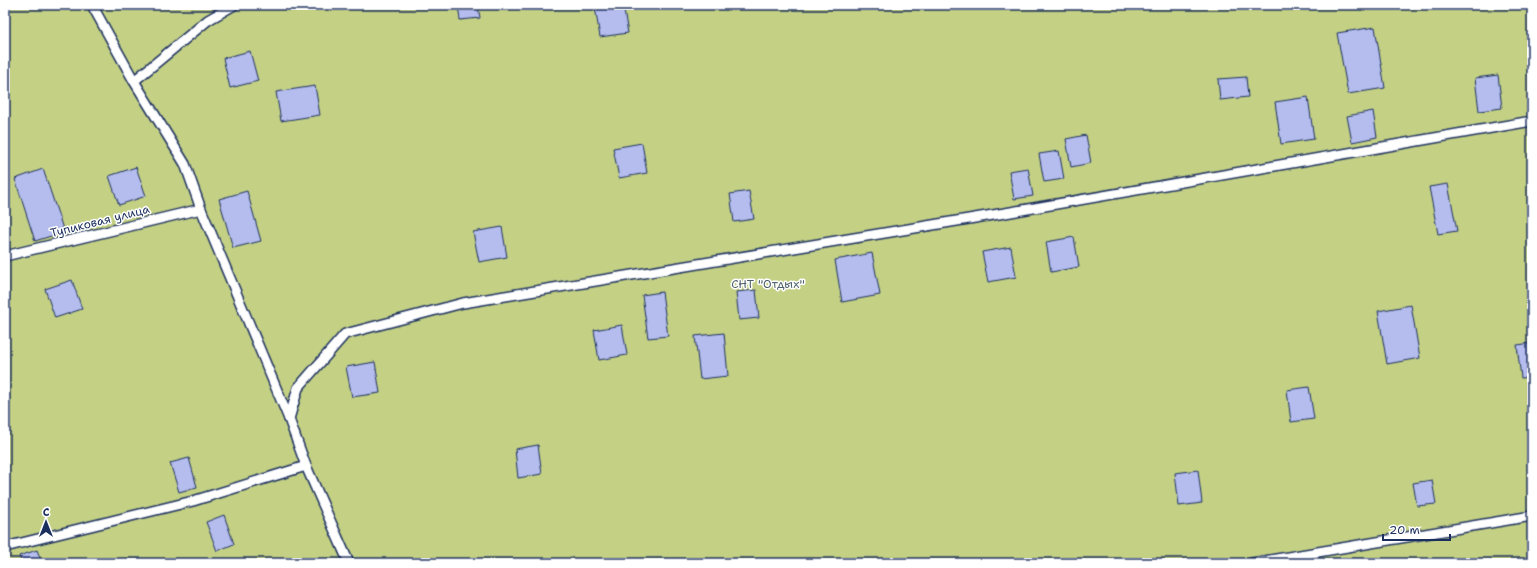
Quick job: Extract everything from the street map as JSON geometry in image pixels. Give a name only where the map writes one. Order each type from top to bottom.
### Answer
[{"type":"lane","points":[[92,5],[134,80],[185,164],[201,209],[289,419],[306,466],[348,563]]},
{"type":"lane","points":[[134,80],[208,20],[234,5]]},
{"type":"lane","points":[[289,419],[298,388],[345,334],[463,303],[1005,213],[1532,121]]},
{"type":"lane","name":"Тупиковая улица","points":[[5,256],[201,209]]},
{"type":"lane","points":[[5,547],[193,501],[306,466]]},
{"type":"lane","points":[[1252,563],[1532,516]]},
{"type":"green space","name":"СНТ \"Отдых\"","points":[[5,5],[1532,5],[1532,563],[5,563]]},
{"type":"building","points":[[458,5],[478,5],[480,18],[460,20]]},
{"type":"building","points":[[606,5],[623,5],[628,33],[600,37],[595,7]]},
{"type":"building","points":[[1375,27],[1385,88],[1348,94],[1337,33]]},
{"type":"building","points":[[250,51],[258,81],[230,88],[223,58]]},
{"type":"building","points":[[1498,75],[1502,108],[1479,111],[1475,78]]},
{"type":"building","points":[[1246,77],[1248,97],[1220,100],[1218,79]]},
{"type":"building","points":[[315,86],[320,115],[281,121],[276,92]]},
{"type":"building","points":[[1308,97],[1314,139],[1281,144],[1275,102]]},
{"type":"building","points":[[1373,111],[1377,137],[1352,142],[1347,116]]},
{"type":"building","points":[[1086,135],[1091,163],[1071,167],[1066,139]]},
{"type":"building","points":[[642,143],[647,173],[619,178],[613,148]]},
{"type":"building","points":[[1059,151],[1064,179],[1044,182],[1039,154]]},
{"type":"building","points":[[136,167],[146,196],[119,205],[109,176]]},
{"type":"building","points":[[1028,168],[1033,196],[1014,199],[1009,171]]},
{"type":"building","points":[[43,169],[64,232],[35,241],[15,179]]},
{"type":"building","points":[[1448,184],[1457,231],[1438,234],[1429,187]]},
{"type":"building","points":[[247,191],[261,241],[233,248],[219,199]]},
{"type":"building","points":[[749,191],[754,219],[734,222],[730,194]]},
{"type":"building","points":[[502,227],[507,257],[479,262],[473,232]]},
{"type":"building","points":[[1074,237],[1079,267],[1051,272],[1046,242]]},
{"type":"building","points":[[1011,247],[1016,277],[988,282],[982,252]]},
{"type":"building","points":[[872,253],[880,295],[842,302],[835,260]]},
{"type":"building","points":[[72,280],[82,309],[55,318],[45,289]]},
{"type":"building","points":[[756,290],[759,318],[739,320],[736,292]]},
{"type":"building","points":[[662,292],[668,336],[648,338],[642,295]]},
{"type":"building","points":[[1411,305],[1420,358],[1387,364],[1378,311]]},
{"type":"building","points":[[622,325],[627,355],[599,360],[594,330]]},
{"type":"building","points":[[724,333],[728,376],[700,379],[695,336]]},
{"type":"building","points":[[1532,343],[1532,377],[1521,378],[1517,345]]},
{"type":"building","points":[[375,362],[380,393],[352,397],[346,367]]},
{"type":"building","points":[[1309,387],[1314,419],[1291,422],[1287,390]]},
{"type":"building","points":[[538,445],[542,474],[518,478],[515,449]]},
{"type":"building","points":[[189,458],[197,487],[179,492],[170,463]]},
{"type":"building","points":[[1198,470],[1202,503],[1179,506],[1175,473]]},
{"type":"building","points":[[1432,480],[1436,504],[1417,506],[1413,483]]},
{"type":"building","points":[[224,515],[234,544],[217,551],[206,522]]},
{"type":"building","points":[[37,550],[42,563],[22,563],[19,556]]}]
